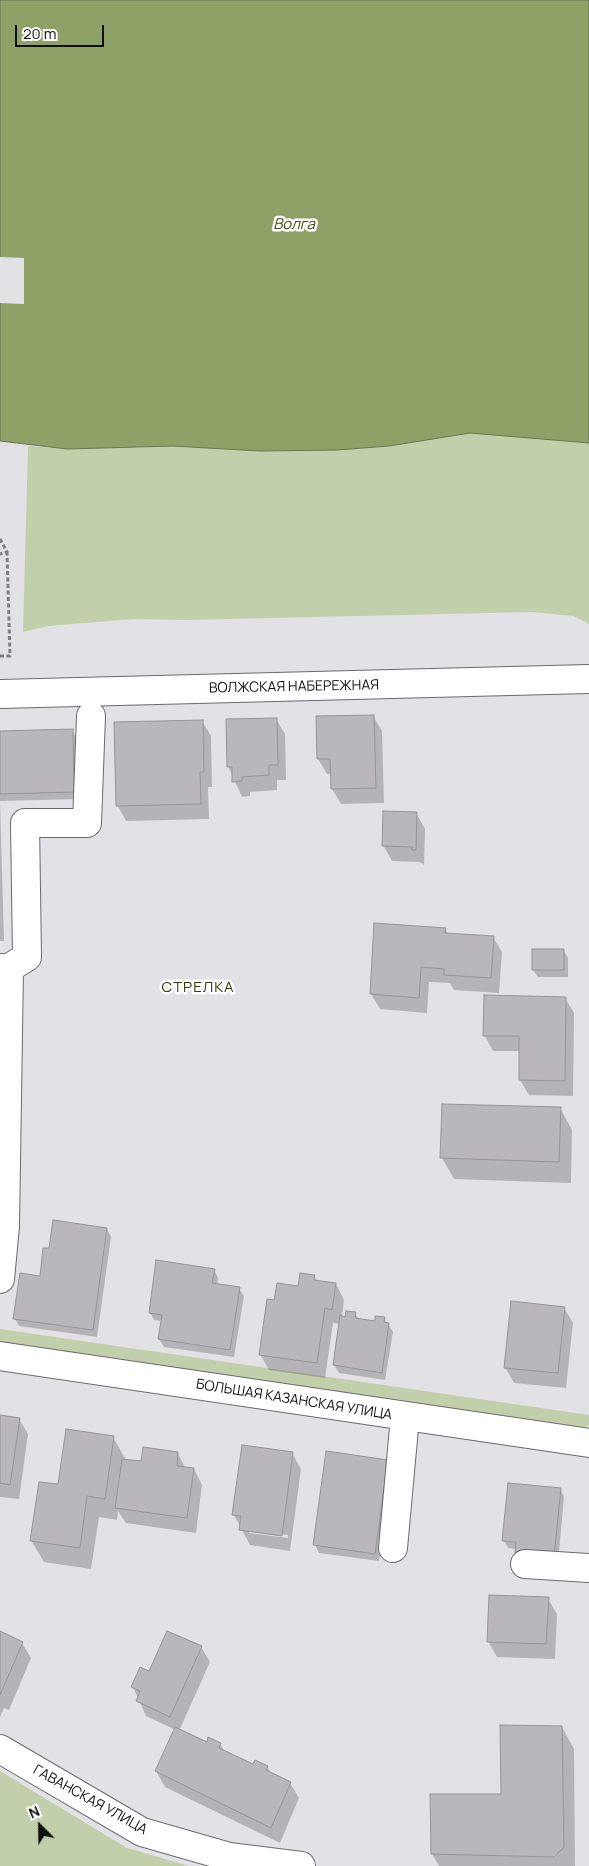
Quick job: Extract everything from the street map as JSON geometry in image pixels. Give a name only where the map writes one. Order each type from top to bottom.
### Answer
[{"type":"street","name":"ВОЛЖСКАЯ НАБЕРЕЖНАЯ","points":[[0,694],[589,679]]},
{"type":"street","points":[[0,1279],[6,1226],[4,968],[27,957],[25,823],[87,822],[92,716]]},
{"type":"street","name":"БОЛЬШАЯ КАЗАНСКАЯ УЛИЦА","points":[[0,1356],[589,1443]]},
{"type":"street","points":[[392,1548],[405,1417]]},
{"type":"street","points":[[525,1564],[589,1568]]},
{"type":"street","name":"ГАВАНСКАЯ УЛИЦА","points":[[0,1749],[142,1832],[229,1857],[301,1866]]},
{"type":"path","points":[[0,539],[6,552],[10,656],[0,656]]},
{"type":"path","points":[[0,554],[6,552]]},
{"type":"shaded area","points":[[470,433],[589,443],[589,624],[573,616],[532,612],[185,620],[134,619],[48,626],[23,632],[28,446],[67,449],[172,446],[260,451],[337,450],[389,446]]},
{"type":"shaded area","points":[[0,1329],[589,1415],[589,1425],[583,1428],[0,1344]]},
{"type":"shaded area","points":[[0,1771],[127,1848],[189,1866],[0,1866]]},
{"type":"water","name":"Волга","points":[[0,0],[589,0],[589,443],[470,433],[389,446],[337,450],[260,451],[172,446],[67,449],[0,441]]},
{"type":"pier","points":[[0,257],[24,258],[24,304],[0,303]]},
{"type":"building","points":[[374,715],[376,788],[331,789],[330,759],[317,759],[316,716]]},
{"type":"building","points":[[277,718],[278,765],[269,765],[269,775],[242,777],[242,781],[232,782],[232,767],[227,767],[226,719]]},
{"type":"building","points":[[203,720],[204,772],[200,772],[201,804],[116,806],[114,722]]},
{"type":"building","points":[[73,729],[74,792],[0,794],[0,731]]},
{"type":"building","points":[[383,811],[417,812],[416,850],[412,850],[412,847],[382,846]]},
{"type":"building","points":[[374,923],[446,928],[445,933],[494,936],[491,978],[444,975],[444,969],[421,967],[419,998],[370,994]]},
{"type":"building","points":[[532,949],[564,949],[564,970],[532,970]]},
{"type":"building","points":[[484,995],[566,997],[565,1081],[519,1080],[519,1036],[483,1036]]},
{"type":"building","points":[[442,1104],[561,1107],[559,1162],[440,1158]]},
{"type":"building","points":[[53,1220],[107,1228],[93,1330],[13,1319],[20,1273],[40,1276],[43,1248],[49,1248]]},
{"type":"building","points":[[156,1260],[215,1269],[212,1283],[240,1287],[230,1350],[158,1339],[162,1315],[149,1313]]},
{"type":"building","points":[[300,1273],[315,1275],[314,1280],[336,1283],[332,1310],[325,1308],[317,1363],[259,1355],[267,1299],[274,1300],[277,1283],[298,1286]]},
{"type":"building","points":[[511,1301],[565,1307],[558,1373],[504,1368]]},
{"type":"building","points":[[346,1311],[356,1312],[355,1318],[375,1321],[375,1316],[385,1317],[384,1322],[389,1323],[382,1373],[333,1365],[340,1315],[345,1317]]},
{"type":"building","points":[[0,1415],[20,1418],[10,1485],[0,1483]]},
{"type":"building","points":[[66,1429],[114,1436],[105,1499],[87,1496],[80,1548],[30,1541],[39,1482],[58,1484]]},
{"type":"building","points":[[242,1445],[293,1452],[282,1536],[239,1530],[241,1516],[232,1515]]},
{"type":"building","points":[[143,1447],[178,1452],[177,1466],[194,1468],[187,1518],[115,1508],[122,1459],[141,1461]]},
{"type":"building","points":[[326,1451],[388,1460],[375,1554],[313,1545]]},
{"type":"building","points":[[508,1483],[561,1488],[554,1556],[515,1553],[516,1542],[502,1541]]},
{"type":"building","points":[[489,1595],[549,1597],[546,1644],[487,1642]]},
{"type":"building","points":[[0,1631],[23,1642],[0,1695]]},
{"type":"building","points":[[167,1631],[202,1646],[170,1717],[136,1701],[140,1691],[131,1687],[140,1667],[149,1671]]},
{"type":"building","points":[[500,1725],[562,1726],[564,1847],[554,1857],[431,1854],[430,1794],[501,1794]]},
{"type":"building","points":[[175,1727],[207,1742],[208,1737],[221,1743],[219,1748],[253,1764],[255,1760],[268,1766],[266,1770],[291,1782],[271,1828],[155,1771]]},
{"type":"district","name":"СТРЕЛКА","points":[[198,988]]}]
